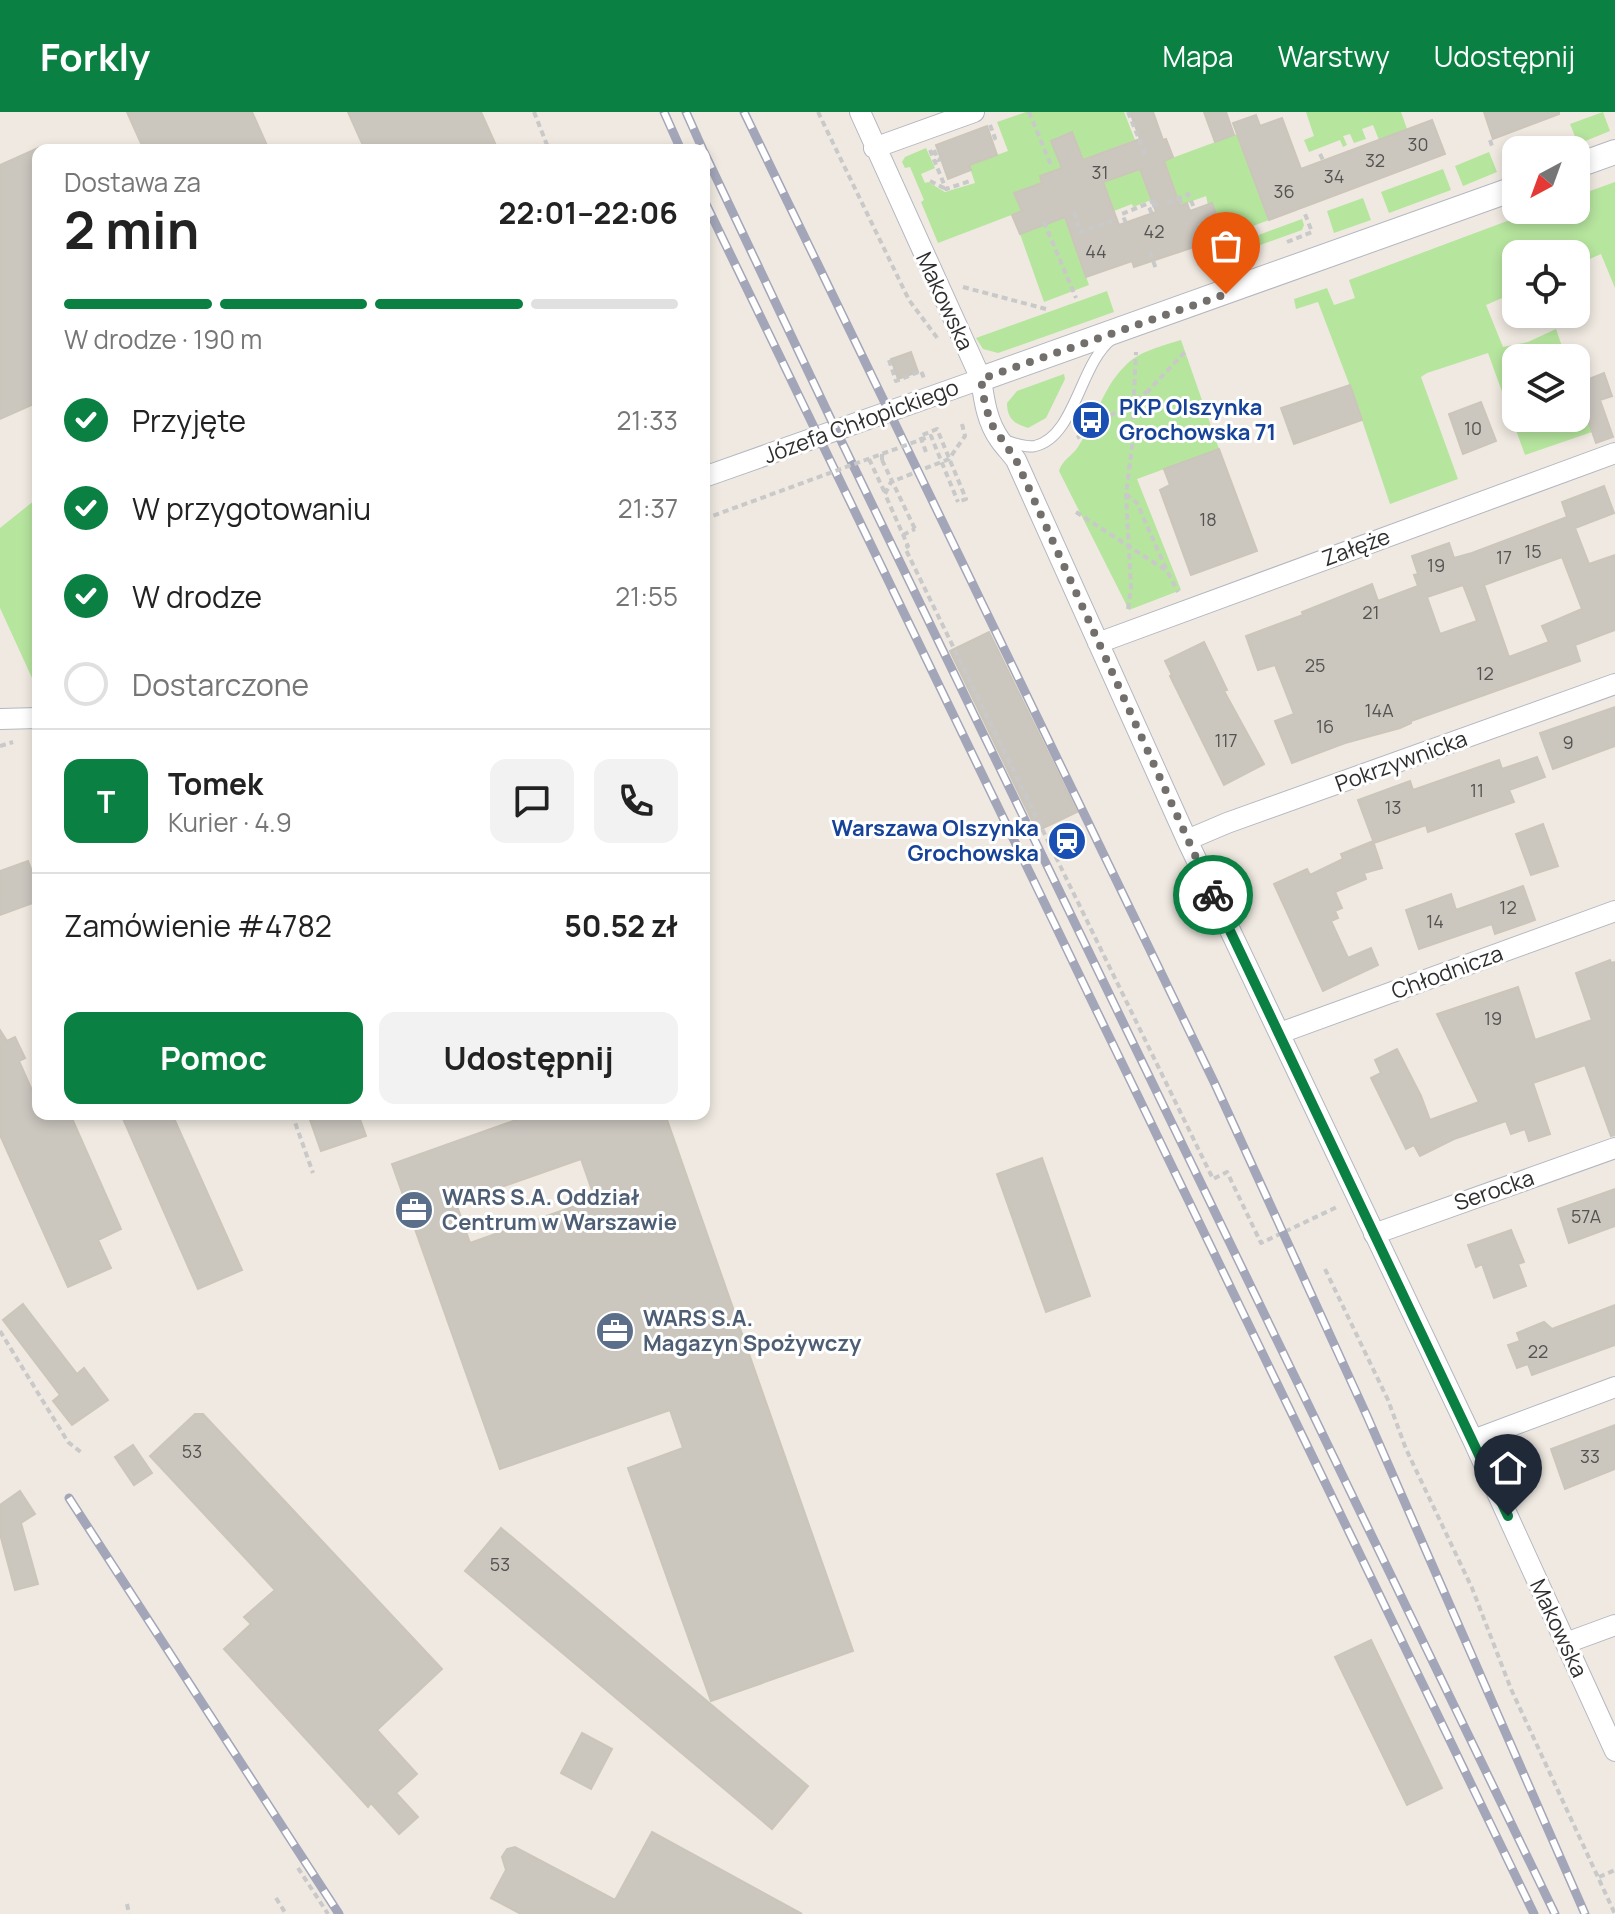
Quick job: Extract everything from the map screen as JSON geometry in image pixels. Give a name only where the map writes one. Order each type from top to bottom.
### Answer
[{"type":"street","name":"Makowska","points":[[860,112],[981,379],[985,405],[998,438],[1016,460],[1187,840],[1473,1440],[1615,1751]]},
{"type":"street","points":[[874,148],[982,119]]},
{"type":"street","points":[[1590,161],[1615,152]]},
{"type":"street","name":"Józefa Chłopickiego","points":[[710,475],[1502,193]]},
{"type":"street","name":"Załęże","points":[[1098,643],[1615,453]]},
{"type":"street","name":"Pokrzywnicka","points":[[1187,840],[1615,684]]},
{"type":"street","points":[[0,719],[32,718]]},
{"type":"street","name":"Chłodnicza","points":[[1280,1033],[1615,911]]},
{"type":"street","name":"Serocka","points":[[1374,1234],[1615,1148]]},
{"type":"street","points":[[1473,1440],[1615,1387]]},
{"type":"street","points":[[1566,1643],[1615,1625]]},
{"type":"lane","points":[[998,438],[1023,446],[1034,446],[1050,439],[1071,410],[1087,371],[1098,354],[1127,328]]},
{"type":"path","points":[[534,112],[547,144]]},
{"type":"path","points":[[818,112],[909,300],[935,338],[943,341]]},
{"type":"path","points":[[1029,112],[1051,165]]},
{"type":"path","points":[[1128,112],[1146,156]]},
{"type":"path","points":[[982,119],[995,138],[991,140]]},
{"type":"path","points":[[826,127],[834,124]]},
{"type":"path","points":[[941,159],[938,160],[932,149],[946,189]]},
{"type":"path","points":[[1320,154],[1323,160]]},
{"type":"path","points":[[930,181],[946,189],[970,181]]},
{"type":"path","points":[[1167,203],[1188,194],[1195,210]]},
{"type":"path","points":[[1179,198],[1182,205]]},
{"type":"path","points":[[1126,223],[1122,214],[1156,200],[1157,204],[1149,207],[1152,214]]},
{"type":"path","points":[[1074,212],[1080,232],[1112,221]]},
{"type":"path","points":[[1282,243],[1312,232],[1305,214]]},
{"type":"path","points":[[1044,222],[1076,298]]},
{"type":"path","points":[[1102,224],[1105,232]]},
{"type":"path","points":[[1231,239],[1237,260],[1252,255]]},
{"type":"path","points":[[1150,252],[1156,269]]},
{"type":"path","points":[[952,283],[1046,309]]},
{"type":"path","points":[[1126,615],[1131,589],[1126,494],[1132,447],[1136,352]]},
{"type":"path","points":[[1133,417],[1149,390],[1185,352]]},
{"type":"path","points":[[889,360],[896,381],[922,373]]},
{"type":"path","points":[[1077,438],[1149,390]]},
{"type":"path","points":[[885,494],[891,482],[949,459],[965,436],[962,424]]},
{"type":"path","points":[[710,517],[921,440],[931,436],[958,502],[966,499],[937,429],[920,436],[926,452],[921,440]]},
{"type":"path","points":[[882,454],[882,460],[915,529],[903,535]]},
{"type":"path","points":[[869,459],[908,546],[905,548],[1213,1179],[1227,1172],[1261,1243],[1357,1197]]},
{"type":"path","points":[[1126,494],[1137,503],[1179,594]]},
{"type":"path","points":[[1076,512],[1167,571]]},
{"type":"path","points":[[294,1120],[313,1173]]},
{"type":"path","points":[[1325,1269],[1388,1400],[1406,1449],[1472,1588],[1511,1689],[1615,1914]]},
{"type":"path","points":[[0,1331],[68,1442],[82,1453]]},
{"type":"path","points":[[298,1868],[328,1914]]},
{"type":"path","points":[[1599,1877],[1615,1870]]},
{"type":"path","points":[[276,1898],[286,1914]]},
{"type":"path","points":[[127,1904],[129,1914]]},
{"type":"green space","points":[[1026,112],[1124,112],[1135,140],[1116,147],[1119,156],[1040,176],[1042,183],[1015,193],[1022,211],[938,243],[910,167],[905,168],[902,162],[905,157],[926,148],[935,168],[921,174],[925,183],[945,192],[975,183],[969,165],[1008,151],[997,122]]},
{"type":"green space","points":[[1306,112],[1401,112],[1407,129],[1379,140],[1373,125],[1362,129],[1366,139],[1354,143],[1350,134],[1343,136],[1347,145],[1343,147],[1340,140],[1309,152],[1304,140],[1314,136]]},
{"type":"green space","points":[[1603,112],[1610,131],[1590,139],[1590,136],[1575,136],[1570,124]]},
{"type":"green space","points":[[1237,134],[1269,220],[1224,237],[1206,196],[1176,207],[1166,184],[1171,182],[1164,161]]},
{"type":"green space","points":[[1489,152],[1497,172],[1463,186],[1455,166]]},
{"type":"green space","points":[[1140,169],[1146,187],[1159,197],[1114,211],[1103,182]]},
{"type":"green space","points":[[1443,169],[1451,190],[1389,213],[1381,192]]},
{"type":"green space","points":[[1615,182],[1615,288],[1601,254],[1590,259],[1590,240],[1502,240],[1502,298],[1486,305],[1502,345],[1502,392],[1488,353],[1421,377],[1458,479],[1390,504],[1318,302],[1296,309],[1294,299],[1327,288],[1334,305],[1355,298],[1349,280],[1502,223],[1590,224],[1590,191]]},
{"type":"green space","points":[[1363,198],[1371,220],[1334,233],[1327,211]]},
{"type":"green space","points":[[1039,205],[1062,212],[1064,218],[1070,216],[1098,230],[1073,240],[1089,285],[1044,302],[1020,234],[1045,225]]},
{"type":"green space","points":[[1302,219],[1302,230],[1241,252],[1236,249],[1234,244]]},
{"type":"green space","points":[[1107,291],[1114,312],[998,353],[983,349],[976,338]]},
{"type":"green space","points":[[1556,329],[1561,344],[1518,344],[1528,342]]},
{"type":"green space","points":[[1181,340],[1219,449],[1137,479],[1181,590],[1129,610],[1059,471],[1084,437],[1117,374],[1144,353]]},
{"type":"green space","points":[[1064,374],[1065,379],[1046,418],[1028,428],[1012,420],[1007,403],[1017,391]]},
{"type":"green space","points":[[1590,427],[1592,432],[1525,455],[1517,432],[1590,432]]},
{"type":"green space","points":[[32,502],[32,678],[0,608],[0,528]]},
{"type":"building","points":[[127,112],[252,112],[266,144],[141,144]]},
{"type":"building","points":[[348,112],[481,112],[495,144],[362,144]]},
{"type":"building","points":[[1130,112],[1153,112],[1173,157],[1164,161],[1180,206],[1187,203],[1190,211],[1212,203],[1224,237],[1134,267],[1132,261],[1086,277],[1065,217],[1020,234],[1012,215],[1022,211],[1014,193],[1042,183],[1040,176],[1062,168],[1051,141],[1072,132],[1083,160],[1140,139]],"holes":[[[1140,169],[1156,212],[1119,225],[1103,182]]]},
{"type":"building","points":[[1204,112],[1226,112],[1234,135],[1215,142]]},
{"type":"building","points":[[1484,112],[1559,112],[1559,114],[1493,139]]},
{"type":"building","points":[[1256,115],[1260,126],[1282,118],[1301,169],[1432,120],[1445,154],[1269,220],[1233,123]]},
{"type":"building","points":[[987,126],[997,155],[969,165],[971,170],[948,179],[936,145]]},
{"type":"building","points":[[32,151],[32,405],[0,419],[0,165]]},
{"type":"building","points":[[911,352],[918,372],[898,379],[891,359]]},
{"type":"building","points":[[1604,373],[1612,396],[1600,400],[1613,437],[1596,443],[1590,425],[1590,378]]},
{"type":"building","points":[[1350,385],[1362,420],[1294,444],[1281,408]]},
{"type":"building","points":[[1481,402],[1496,441],[1463,454],[1449,414]]},
{"type":"building","points":[[1219,449],[1257,551],[1191,575],[1160,490],[1170,485],[1164,469]]},
{"type":"building","points":[[1604,486],[1614,513],[1575,528],[1589,564],[1615,555],[1615,630],[1575,645],[1580,661],[1411,721],[1400,728],[1345,743],[1292,763],[1275,721],[1294,714],[1275,665],[1258,670],[1246,636],[1372,584],[1378,601],[1418,586],[1412,556],[1449,543],[1454,558],[1472,553],[1567,517],[1562,502]],"holes":[[[1562,557],[1582,609],[1542,626],[1549,642],[1509,657],[1484,585]],[[1463,585],[1477,621],[1440,634],[1427,597]]]},
{"type":"building","points":[[989,632],[1077,812],[1037,831],[950,651]]},
{"type":"building","points":[[1204,642],[1227,690],[1224,691],[1264,764],[1224,785],[1165,661]]},
{"type":"building","points":[[1615,707],[1615,746],[1553,769],[1540,733]]},
{"type":"building","points":[[1537,757],[1545,777],[1509,790],[1514,802],[1428,832],[1426,825],[1374,843],[1358,800],[1410,781],[1413,790],[1499,760],[1502,769]]},
{"type":"building","points":[[1543,824],[1558,866],[1531,875],[1516,834]]},
{"type":"building","points":[[1373,841],[1382,868],[1364,873],[1366,879],[1335,892],[1342,908],[1335,911],[1338,918],[1331,921],[1348,958],[1371,948],[1378,965],[1323,991],[1274,884],[1307,869],[1310,875],[1343,859],[1341,854]]},
{"type":"building","points":[[28,861],[32,871],[32,903],[0,915],[0,871]]},
{"type":"building","points":[[1523,886],[1535,920],[1495,934],[1492,924],[1419,949],[1406,910],[1451,894],[1456,910]]},
{"type":"building","points":[[1610,960],[1611,963],[1615,962],[1615,1135],[1611,1136],[1585,1065],[1533,1083],[1550,1134],[1529,1141],[1525,1129],[1511,1134],[1506,1121],[1454,1139],[1420,1156],[1414,1145],[1406,1149],[1371,1078],[1381,1073],[1375,1060],[1397,1049],[1430,1120],[1479,1102],[1437,1014],[1518,987],[1535,1040],[1592,1020],[1576,973]]},
{"type":"building","points":[[0,1030],[7,1041],[15,1037],[25,1058],[19,1061],[32,1090],[32,1120],[73,1120],[121,1229],[98,1240],[111,1268],[68,1287],[0,1135]]},
{"type":"building","points":[[124,1120],[175,1120],[242,1270],[198,1289]]},
{"type":"building","points":[[310,1120],[360,1120],[366,1136],[321,1151]]},
{"type":"building","points":[[516,1120],[667,1120],[853,1651],[711,1701],[628,1468],[683,1448],[670,1410],[500,1469],[392,1164]],"holes":[[[581,1159],[595,1199],[470,1243],[456,1203]]]},
{"type":"building","points":[[1042,1158],[1090,1296],[1046,1312],[997,1174]]},
{"type":"building","points":[[1615,1189],[1615,1226],[1569,1243],[1558,1209]]},
{"type":"building","points":[[1511,1230],[1524,1262],[1518,1264],[1526,1286],[1494,1298],[1482,1264],[1476,1267],[1468,1245]]},
{"type":"building","points":[[23,1304],[77,1374],[84,1368],[108,1400],[72,1425],[53,1401],[60,1395],[3,1320]]},
{"type":"building","points":[[1615,1305],[1615,1345],[1532,1375],[1528,1364],[1517,1368],[1508,1345],[1520,1341],[1517,1333],[1544,1322],[1552,1329]]},
{"type":"building","points":[[195,1414],[203,1414],[442,1669],[377,1730],[417,1774],[396,1793],[418,1817],[399,1834],[371,1803],[368,1807],[224,1649],[251,1624],[244,1617],[275,1590],[150,1456]]},
{"type":"building","points":[[1615,1425],[1615,1469],[1565,1489],[1551,1449]]},
{"type":"building","points":[[133,1445],[152,1473],[134,1485],[115,1457]]},
{"type":"building","points":[[20,1491],[35,1514],[21,1523],[38,1584],[15,1590],[0,1534],[0,1505]]},
{"type":"building","points":[[501,1528],[808,1786],[772,1829],[465,1571]]},
{"type":"building","points":[[1371,1640],[1442,1788],[1407,1805],[1335,1657]]},
{"type":"building","points":[[582,1733],[612,1749],[591,1789],[561,1773]]},
{"type":"building","points":[[652,1832],[802,1914],[521,1914],[491,1898],[506,1870],[502,1857],[507,1849],[515,1847],[615,1900]]},
{"type":"railway","points":[[664,112],[678,144]]},
{"type":"railway","points":[[686,112],[700,144]]},
{"type":"railway","points":[[744,112],[1214,1082],[1367,1416],[1585,1914]]},
{"type":"railway","points":[[710,165],[1555,1914]]},
{"type":"railway","points":[[710,212],[1534,1914]]},
{"type":"railway","points":[[69,1498],[339,1914]]},
{"type":"way so far","points":[[1213,895],[1016,460],[998,438],[992,425],[981,379],[1226,294]]},
{"type":"place","name":"PKP Olszynka Grochowska 71","points":[[1091,420]]},
{"type":"place","name":"Warszawa Olszynka Grochowska","points":[[1067,841]]},
{"type":"place","name":"WARS S.A. Oddział Centrum w Warszawie","points":[[414,1210]]},
{"type":"place","name":"WARS S.A. Magazyn Spożywczy","points":[[615,1331]]},
{"type":"route","points":[[1213,895],[1508,1516]]}]
